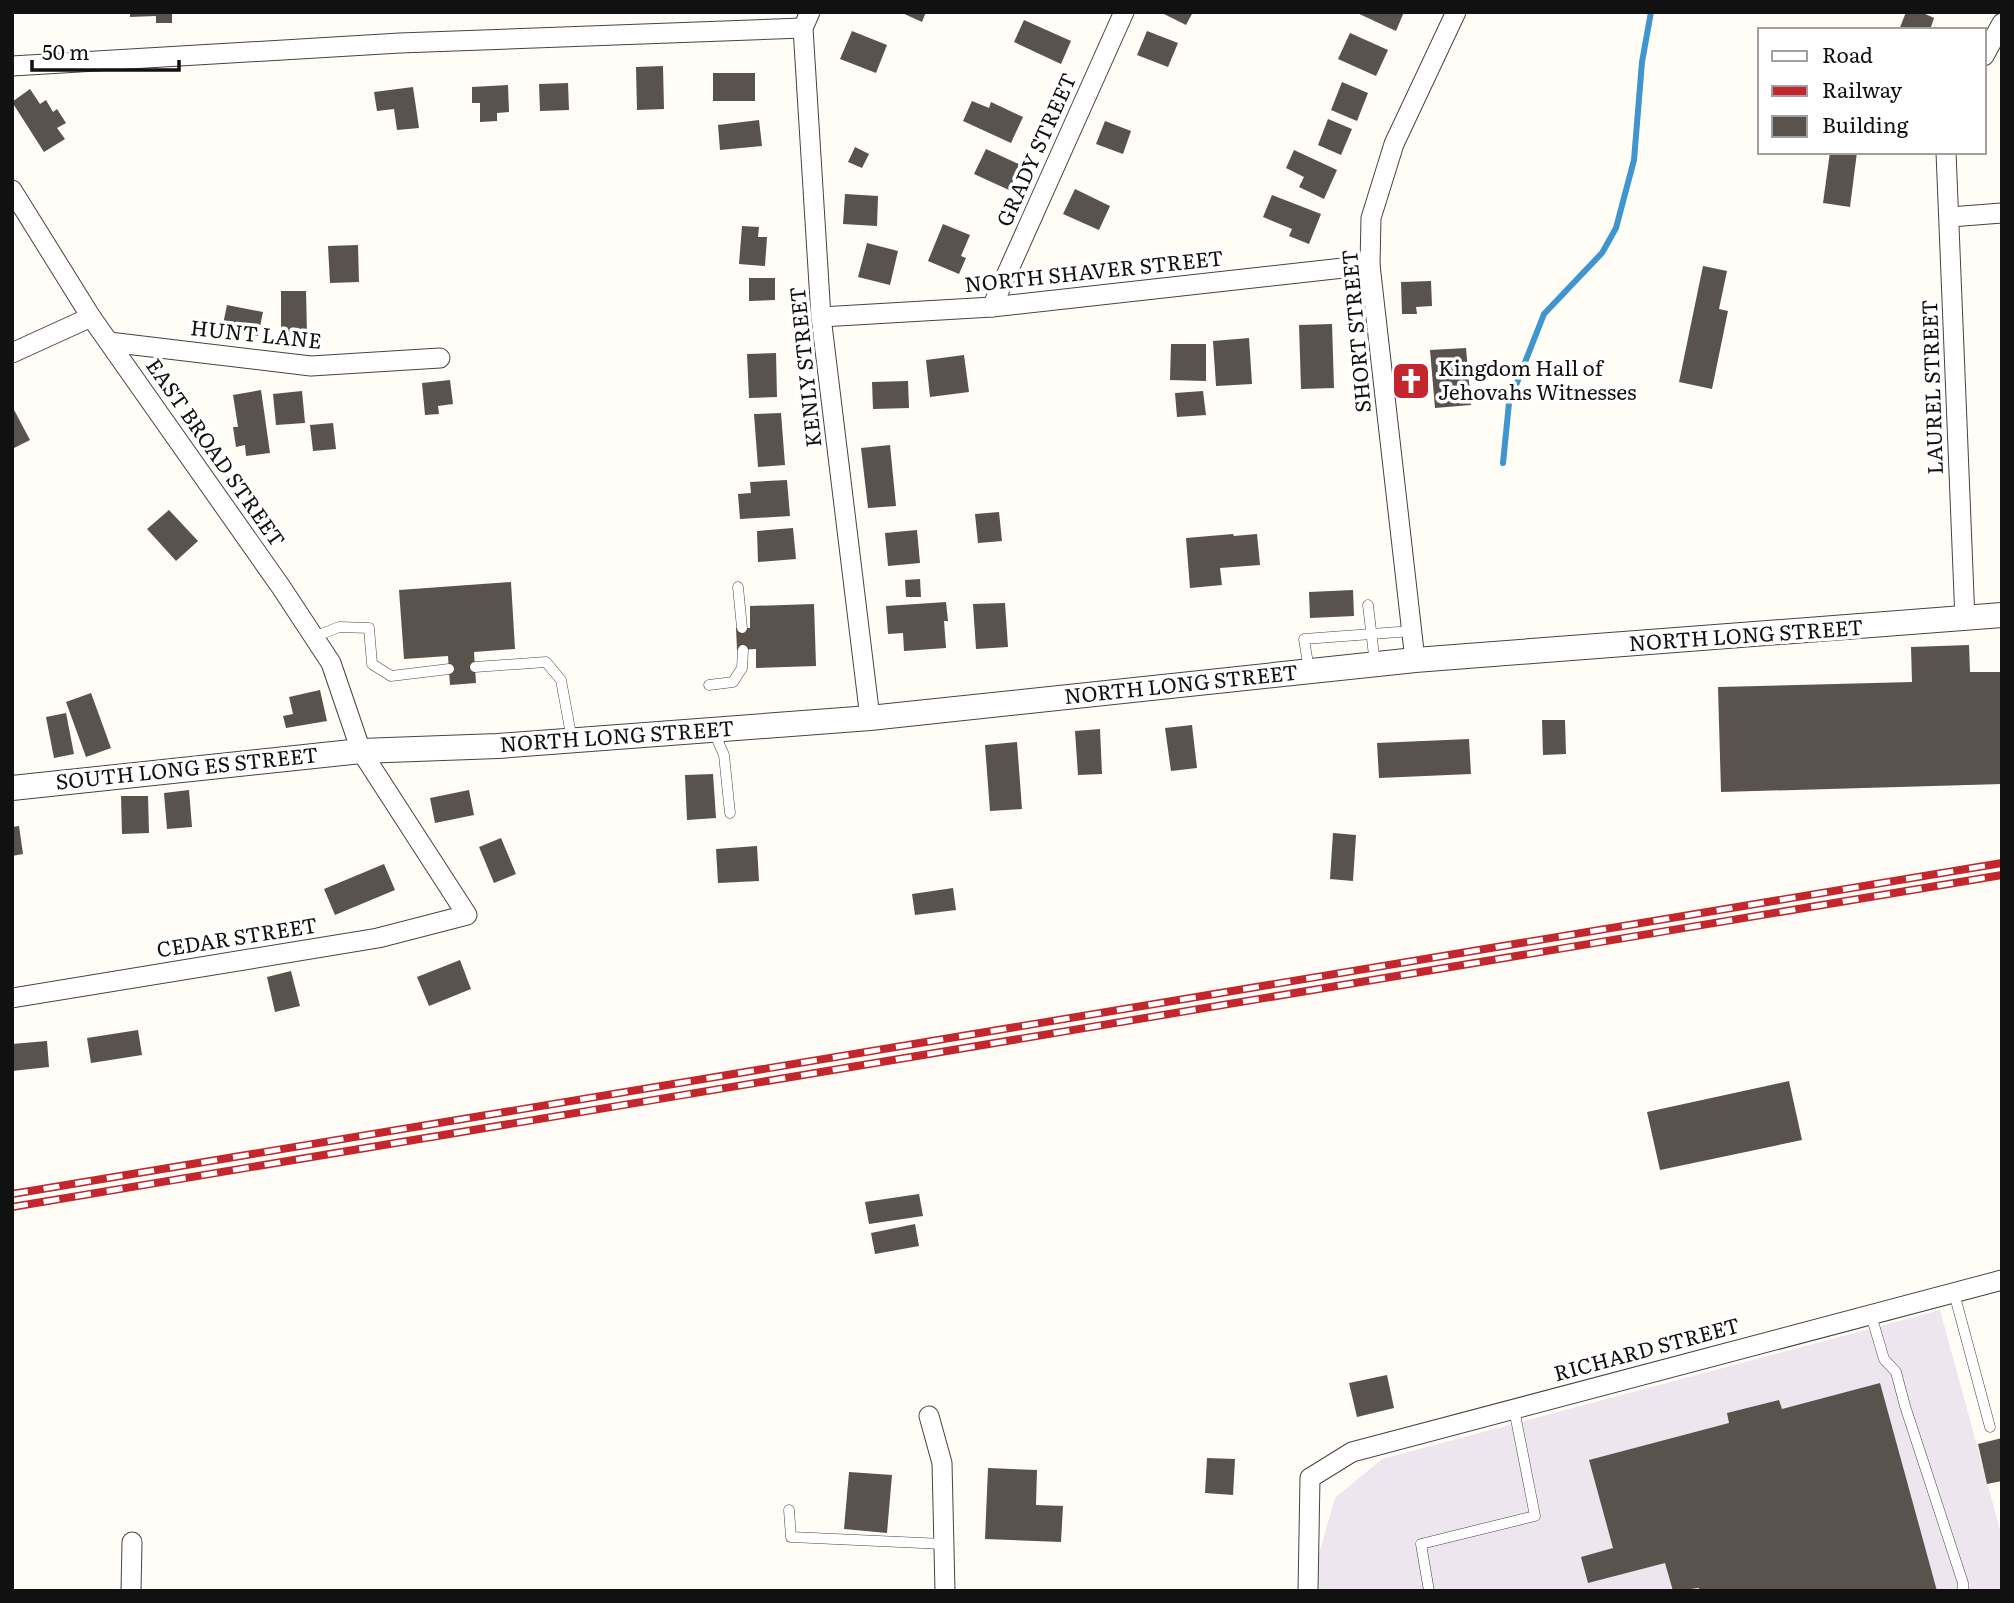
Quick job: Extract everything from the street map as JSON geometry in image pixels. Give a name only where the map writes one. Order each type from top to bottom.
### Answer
[{"type":"street","name":"GRADY STREET","points":[[992,307],[1124,12]]},
{"type":"street","name":"SHORT STREET","points":[[1415,660],[1370,265],[1371,218],[1394,144],[1455,12]]},
{"type":"street","points":[[12,66],[806,20]]},
{"type":"street","name":"KENLY STREET","points":[[806,20],[821,317],[870,718]]},
{"type":"street","points":[[1986,52],[2002,23]]},
{"type":"street","name":"LAUREL STREET","points":[[1946,154],[1965,620]]},
{"type":"street","name":"EAST BROAD STREET","points":[[12,190],[91,317],[331,663],[361,751],[467,915]]},
{"type":"street","points":[[1950,217],[2002,213]]},
{"type":"street","name":"NORTH SHAVER STREET","points":[[821,317],[992,307],[1370,265]]},
{"type":"street","points":[[12,353],[91,317]]},
{"type":"street","name":"HUNT LANE","points":[[109,342],[311,366],[440,358]]},
{"type":"street","name":"NORTH LONG STREET","points":[[361,751],[498,746],[870,718],[1415,660],[1965,620],[2002,615]]},
{"type":"street","name":"SOUTH LONG ES STREET","points":[[12,788],[361,751]]},
{"type":"street","name":"CEDAR STREET","points":[[12,998],[378,938],[467,915]]},
{"type":"street","name":"RICHARD STREET","points":[[1308,1591],[1310,1478],[1352,1452],[2002,1280]]},
{"type":"street","points":[[929,1416],[942,1463],[945,1591]]},
{"type":"street","points":[[131,1591],[132,1542]]},
{"type":"lane","points":[[738,587],[741,628]]},
{"type":"lane","points":[[1368,605],[1376,664]]},
{"type":"lane","points":[[314,636],[339,627],[369,628],[372,664],[391,676],[449,669]]},
{"type":"lane","points":[[1309,671],[1304,639],[1412,631]]},
{"type":"lane","points":[[709,685],[733,682],[742,668],[743,650]]},
{"type":"lane","points":[[475,667],[546,662],[561,680],[572,740]]},
{"type":"lane","points":[[712,730],[724,755],[730,813]]},
{"type":"lane","points":[[1954,1293],[1990,1427]]},
{"type":"lane","points":[[1871,1315],[1884,1359],[1896,1372],[1963,1591]]},
{"type":"lane","points":[[1430,1591],[1421,1544],[1535,1516],[1514,1409]]},
{"type":"lane","points":[[789,1510],[791,1537],[944,1544]]},
{"type":"shaded area","points":[[1940,1310],[2002,1537],[2002,1591],[1319,1591],[1317,1561],[1335,1498],[1382,1459]]},
{"type":"building","points":[[130,12],[172,12],[172,23],[156,23],[156,16],[130,17]]},
{"type":"building","points":[[900,12],[926,12],[922,22]]},
{"type":"building","points":[[1160,12],[1193,12],[1186,25]]},
{"type":"building","points":[[1355,12],[1404,12],[1396,31]]},
{"type":"building","points":[[1906,12],[1921,12],[1934,18],[1931,28],[1900,28]]},
{"type":"building","points":[[1024,20],[1071,41],[1061,64],[1014,42]]},
{"type":"building","points":[[852,31],[887,45],[876,73],[840,59]]},
{"type":"building","points":[[1147,31],[1178,43],[1168,67],[1137,55]]},
{"type":"building","points":[[1350,33],[1388,50],[1376,76],[1338,59]]},
{"type":"building","points":[[663,66],[664,109],[637,110],[636,67]]},
{"type":"building","points":[[713,73],[755,73],[755,101],[713,101]]},
{"type":"building","points":[[1342,82],[1368,93],[1357,121],[1331,110]]},
{"type":"building","points":[[568,83],[569,110],[540,111],[539,84]]},
{"type":"building","points":[[508,85],[509,112],[497,113],[497,121],[480,122],[480,103],[472,103],[472,87]]},
{"type":"building","points":[[413,87],[419,128],[397,130],[394,109],[377,111],[374,92]]},
{"type":"building","points":[[30,89],[40,104],[46,100],[53,112],[57,109],[66,123],[57,128],[65,139],[44,152],[12,102]]},
{"type":"building","points":[[972,101],[989,108],[991,102],[1023,117],[1011,143],[963,121]]},
{"type":"building","points":[[1328,119],[1352,129],[1341,155],[1318,145]]},
{"type":"building","points":[[759,120],[762,146],[720,150],[718,125]]},
{"type":"building","points":[[1105,121],[1131,131],[1123,154],[1096,144]]},
{"type":"building","points":[[855,147],[869,154],[862,168],[848,162]]},
{"type":"building","points":[[986,149],[1021,165],[1009,190],[974,174]]},
{"type":"building","points":[[1294,150],[1337,170],[1324,199],[1299,187],[1304,177],[1286,168]]},
{"type":"building","points":[[1830,154],[1857,154],[1850,207],[1823,203]]},
{"type":"building","points":[[1075,189],[1110,206],[1099,230],[1063,214]]},
{"type":"building","points":[[845,194],[878,196],[877,226],[843,224]]},
{"type":"building","points":[[1272,195],[1321,214],[1309,244],[1289,236],[1292,229],[1263,217]]},
{"type":"building","points":[[943,224],[970,235],[961,256],[966,258],[959,274],[928,261]]},
{"type":"building","points":[[742,226],[759,227],[758,237],[767,237],[765,266],[739,264]]},
{"type":"building","points":[[867,243],[898,251],[890,285],[858,277]]},
{"type":"building","points":[[358,245],[359,282],[330,283],[328,246]]},
{"type":"building","points":[[1703,266],[1727,271],[1719,309],[1728,311],[1712,389],[1679,382]]},
{"type":"building","points":[[749,278],[775,278],[775,300],[749,301]]},
{"type":"building","points":[[1431,281],[1432,306],[1416,307],[1417,314],[1402,314],[1401,282]]},
{"type":"building","points":[[281,291],[306,291],[307,334],[281,335]]},
{"type":"building","points":[[227,305],[263,312],[258,336],[222,329]]},
{"type":"building","points":[[1332,324],[1334,388],[1301,389],[1299,325]]},
{"type":"building","points":[[1249,338],[1252,384],[1216,386],[1213,341]]},
{"type":"building","points":[[1171,344],[1206,344],[1206,381],[1170,380]]},
{"type":"building","points":[[1466,348],[1471,405],[1435,408],[1430,350]]},
{"type":"building","points":[[776,353],[777,397],[749,398],[747,354]]},
{"type":"building","points":[[964,355],[969,392],[930,397],[926,360]]},
{"type":"building","points":[[450,380],[453,404],[438,406],[439,414],[425,415],[422,383]]},
{"type":"building","points":[[908,381],[909,408],[873,409],[872,382]]},
{"type":"building","points":[[261,390],[270,453],[246,456],[245,445],[236,447],[233,427],[238,427],[233,395]]},
{"type":"building","points":[[302,391],[305,423],[276,425],[273,394]]},
{"type":"building","points":[[1203,391],[1206,415],[1177,417],[1175,393]]},
{"type":"building","points":[[12,406],[30,440],[12,449]]},
{"type":"building","points":[[781,413],[785,465],[758,467],[754,414]]},
{"type":"building","points":[[333,423],[336,449],[313,451],[310,425]]},
{"type":"building","points":[[890,445],[896,506],[868,508],[861,448]]},
{"type":"building","points":[[787,480],[790,516],[740,519],[738,494],[751,493],[750,482]]},
{"type":"building","points":[[169,510],[198,541],[176,561],[147,529]]},
{"type":"building","points":[[999,512],[1002,541],[978,543],[975,514]]},
{"type":"building","points":[[793,528],[796,559],[758,562],[757,531]]},
{"type":"building","points":[[917,530],[920,563],[888,566],[885,533]]},
{"type":"building","points":[[1257,534],[1260,565],[1220,568],[1222,585],[1190,588],[1186,538]]},
{"type":"building","points":[[920,579],[921,597],[906,597],[905,580]]},
{"type":"building","points":[[511,582],[515,649],[474,652],[476,683],[450,685],[448,656],[404,659],[399,590]]},
{"type":"building","points":[[1353,590],[1354,616],[1310,618],[1309,592]]},
{"type":"building","points":[[946,602],[946,648],[904,651],[903,633],[888,634],[886,606]]},
{"type":"building","points":[[1005,603],[1008,647],[976,649],[973,604]]},
{"type":"building","points":[[814,604],[816,666],[756,668],[756,649],[737,650],[736,628],[750,628],[750,606]]},
{"type":"building","points":[[1969,645],[1970,672],[2002,672],[2002,784],[1721,792],[1718,687],[1912,682],[1911,647]]},
{"type":"building","points":[[320,690],[327,721],[286,728],[283,716],[293,714],[289,697]]},
{"type":"building","points":[[91,693],[111,748],[86,757],[66,702]]},
{"type":"building","points":[[66,713],[74,754],[54,758],[46,717]]},
{"type":"building","points":[[1542,720],[1565,720],[1566,754],[1543,755]]},
{"type":"building","points":[[1192,725],[1197,768],[1171,771],[1165,728]]},
{"type":"building","points":[[1100,729],[1102,774],[1078,775],[1075,731]]},
{"type":"building","points":[[1469,739],[1471,774],[1379,778],[1377,743]]},
{"type":"building","points":[[1017,742],[1022,809],[990,811],[985,745]]},
{"type":"building","points":[[713,774],[716,818],[687,820],[685,775]]},
{"type":"building","points":[[189,790],[192,827],[167,829],[164,793]]},
{"type":"building","points":[[469,790],[474,815],[435,823],[430,798]]},
{"type":"building","points":[[121,796],[148,796],[149,833],[122,834]]},
{"type":"building","points":[[19,826],[23,854],[12,856],[12,827]]},
{"type":"building","points":[[1333,833],[1356,835],[1353,881],[1330,879]]},
{"type":"building","points":[[501,838],[516,874],[494,883],[479,847]]},
{"type":"building","points":[[757,846],[759,881],[718,883],[716,849]]},
{"type":"building","points":[[384,864],[395,890],[335,915],[324,889]]},
{"type":"building","points":[[953,888],[956,910],[915,915],[912,894]]},
{"type":"building","points":[[460,960],[471,989],[429,1006],[417,977]]},
{"type":"building","points":[[291,971],[300,1006],[275,1012],[267,977]]},
{"type":"building","points":[[138,1030],[142,1055],[91,1063],[87,1038]]},
{"type":"building","points":[[47,1041],[49,1067],[12,1071],[12,1044]]},
{"type":"building","points":[[1789,1081],[1802,1140],[1660,1170],[1647,1112]]},
{"type":"building","points":[[919,1194],[923,1216],[869,1224],[865,1202]]},
{"type":"building","points":[[915,1224],[919,1246],[875,1254],[871,1233]]},
{"type":"building","points":[[1387,1375],[1394,1408],[1357,1417],[1349,1383]]},
{"type":"building","points":[[1880,1383],[1937,1591],[1699,1591],[1699,1588],[1673,1591],[1665,1563],[1588,1583],[1581,1557],[1613,1548],[1589,1460],[1729,1423],[1727,1413],[1779,1400],[1782,1409]]},
{"type":"building","points":[[2002,1438],[2002,1481],[1987,1484],[1978,1444]]},
{"type":"building","points":[[1207,1458],[1235,1459],[1233,1495],[1205,1493]]},
{"type":"building","points":[[988,1468],[1037,1470],[1036,1505],[1063,1506],[1061,1542],[985,1539]]},
{"type":"building","points":[[849,1472],[892,1475],[887,1533],[844,1529]]},
{"type":"waterway","points":[[1503,463],[1509,403],[1544,314],[1602,253],[1616,228],[1634,160],[1642,62],[1651,12]]},
{"type":"railway","points":[[12,1194],[2002,863]]},
{"type":"railway","points":[[12,1207],[2002,875]]},
{"type":"place","name":"Kingdom Hall of Jehovahs Witnesses","points":[[1411,381]]}]
